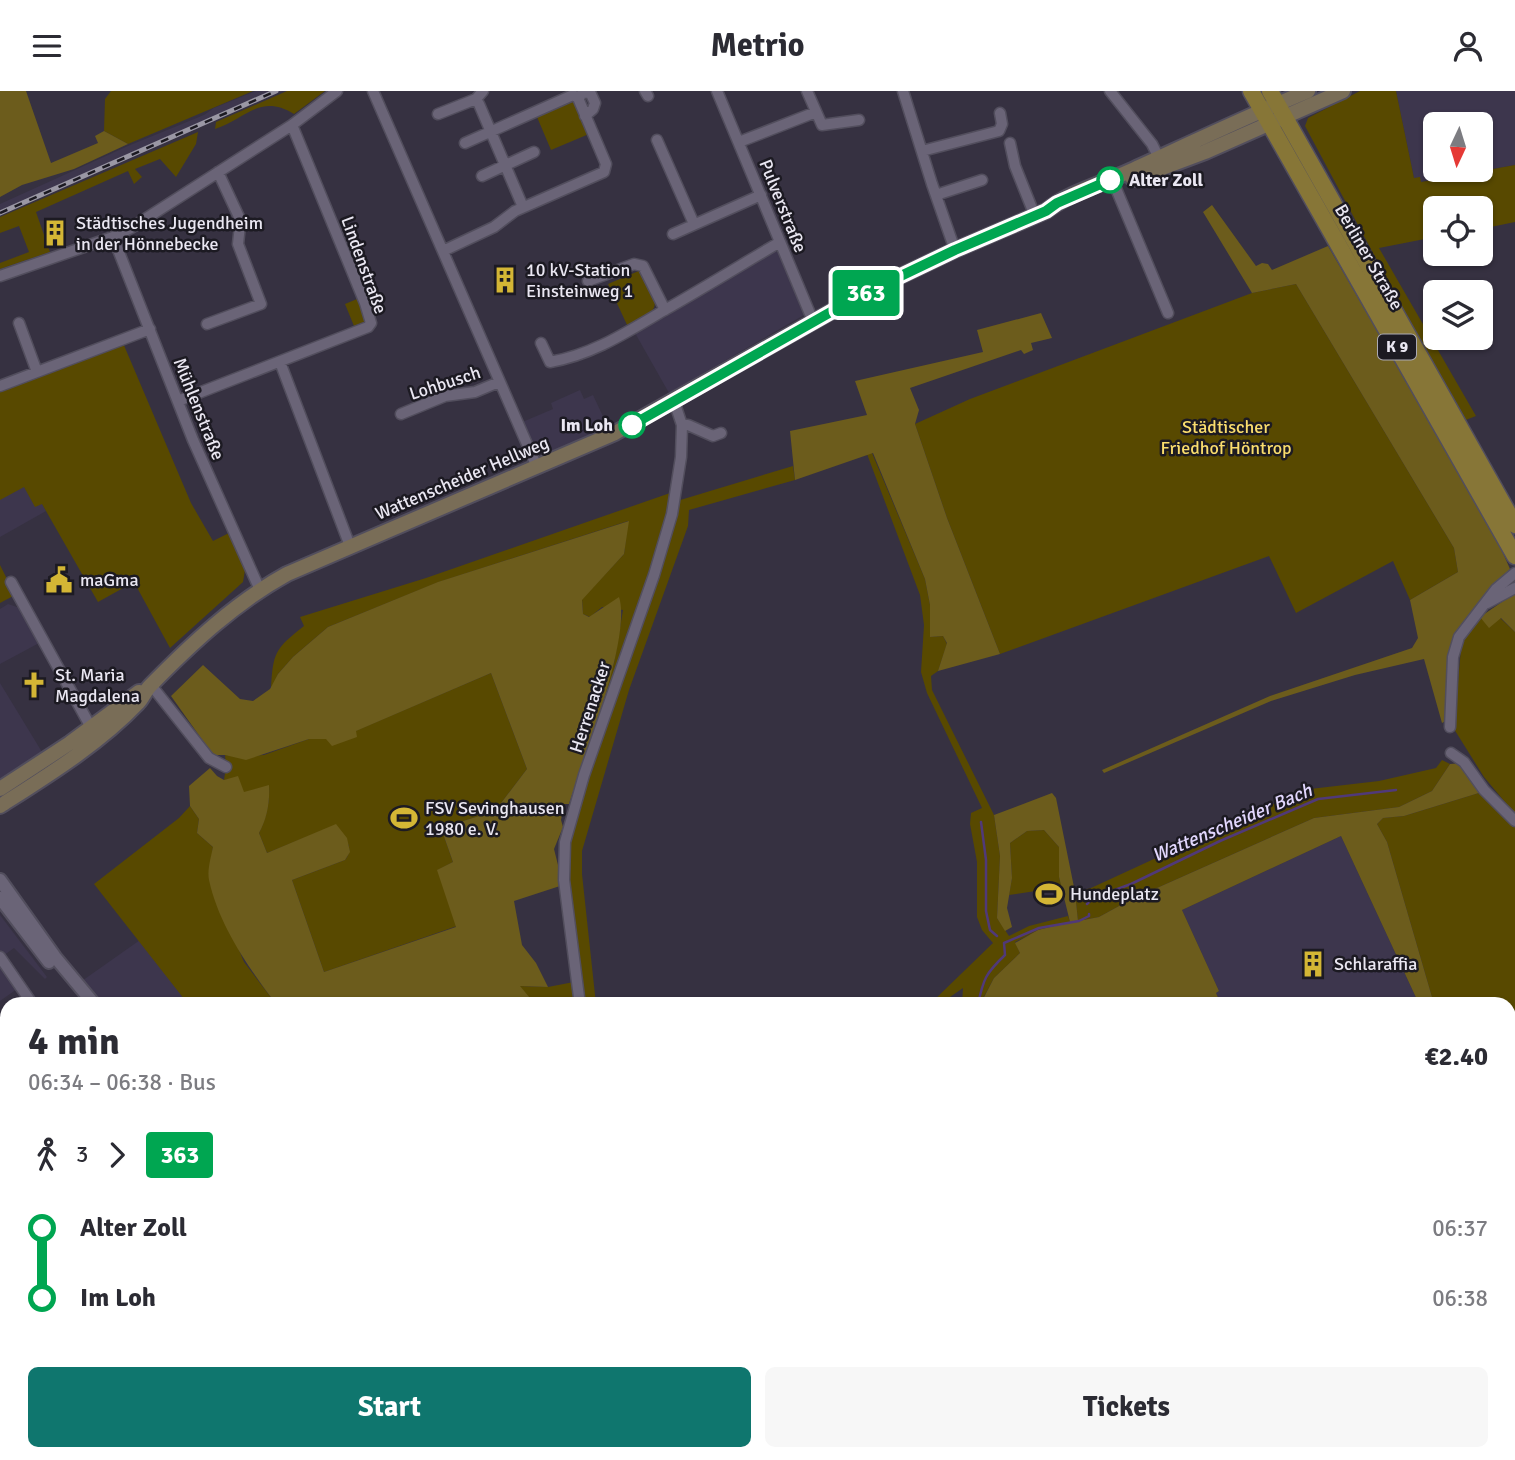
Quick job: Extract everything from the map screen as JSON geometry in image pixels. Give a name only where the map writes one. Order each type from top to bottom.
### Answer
[{"type":"main road","points":[[1251,91],[1273,110]]},
{"type":"main road","name":"Wattenscheider Hellweg","points":[[1,802],[94,732],[134,694],[149,687],[224,618],[260,590],[287,574],[615,433],[859,296],[955,250],[1041,213],[1061,209],[1308,91]]},
{"type":"main road","name":"Wattenscheider Hellweg","points":[[1273,110],[1343,91]]},
{"type":"main road","name":"Berliner Straße","points":[[1273,110],[1515,524]]},
{"type":"main road","name":"Berliner Straße","points":[[1273,110],[1515,556]]},
{"type":"street","points":[[0,276],[113,237],[151,216],[292,125],[337,91]]},
{"type":"street","points":[[373,91],[537,467]]},
{"type":"street","points":[[438,114],[476,99],[482,91]]},
{"type":"street","name":"Pulverstraße","points":[[717,91],[813,321]]},
{"type":"street","points":[[807,91],[822,125],[859,120]]},
{"type":"street","points":[[903,91],[955,250]]},
{"type":"street","points":[[1111,91],[1152,144],[1161,163]]},
{"type":"street","points":[[443,251],[494,227],[523,207],[604,172],[606,164],[578,98],[573,95],[465,143]]},
{"type":"street","points":[[479,104],[523,207]]},
{"type":"street","points":[[739,142],[816,112]]},
{"type":"street","points":[[922,151],[999,131],[1002,124],[1000,113]]},
{"type":"street","name":"Lindenstraße","points":[[178,401],[368,327],[371,323],[292,125]]},
{"type":"street","points":[[657,140],[694,224]]},
{"type":"street","points":[[1010,143],[1015,166],[1041,213]]},
{"type":"street","points":[[482,176],[534,152]]},
{"type":"street","points":[[207,324],[261,304],[237,244],[239,217],[218,172]]},
{"type":"street","points":[[936,195],[982,180]]},
{"type":"street","points":[[1114,183],[1168,313]]},
{"type":"street","points":[[673,234],[761,195]]},
{"type":"street","name":"Mühlenstraße","points":[[113,237],[204,465],[260,590]]},
{"type":"street","points":[[541,344],[550,362],[568,359],[595,349],[780,242]]},
{"type":"street","points":[[588,281],[634,264],[643,266],[665,310]]},
{"type":"street","points":[[19,323],[37,372]]},
{"type":"street","points":[[0,386],[150,329]]},
{"type":"street","points":[[279,362],[350,546]]},
{"type":"street","name":"Lohbusch","points":[[401,414],[445,396],[475,392],[499,382]]},
{"type":"street","name":"Herrenacker","points":[[579,997],[564,880],[565,842],[671,517],[681,457],[682,425],[674,401]]},
{"type":"street","points":[[682,425],[713,436],[721,433]]},
{"type":"street","points":[[1450,727],[1454,657],[1459,637],[1496,589],[1515,573]]},
{"type":"street","points":[[11,582],[94,732]]},
{"type":"street","points":[[1484,605],[1515,588]]},
{"type":"street","points":[[149,687],[209,758],[226,767]]},
{"type":"street","points":[[1451,753],[1464,762],[1484,790],[1515,821]]},
{"type":"street","points":[[0,880],[55,957],[88,997]]},
{"type":"street","points":[[0,898],[80,997]]},
{"type":"street","points":[[0,957],[28,997]]},
{"type":"shaded area","points":[[0,91],[26,91],[51,163],[98,143],[95,136],[104,131],[128,144],[74,169],[22,185],[0,197]]},
{"type":"shaded area","points":[[256,91],[283,91],[0,215],[0,204]]},
{"type":"shaded area","points":[[1396,91],[1515,91],[1515,165],[1493,169],[1493,112],[1423,112],[1421,182],[1414,178]]},
{"type":"shaded area","points":[[1212,205],[1256,266],[1268,264],[1272,270],[1328,246],[1492,528],[1510,569],[1456,636],[1449,719],[1442,723],[1424,659],[1355,675],[1271,701],[1104,773],[1102,770],[1270,696],[1412,648],[1418,638],[1410,600],[1458,572],[1454,548],[1296,284],[1252,293],[1203,212]]},
{"type":"shaded area","points":[[770,252],[779,254],[804,315],[669,393],[635,333]]},
{"type":"shaded area","points":[[1041,313],[1052,338],[1031,343],[1033,350],[1024,354],[1021,350],[910,388],[919,410],[915,424],[947,518],[1000,654],[938,671],[947,643],[943,636],[930,637],[930,605],[925,579],[873,453],[795,480],[790,431],[867,415],[855,381],[983,352],[977,330]]},
{"type":"shaded area","points":[[580,390],[584,399],[593,395],[608,427],[545,454],[536,454],[520,423],[553,409],[551,403]]},
{"type":"shaded area","points":[[25,472],[46,511],[0,537],[0,486]]},
{"type":"shaded area","points":[[629,521],[624,554],[582,600],[583,614],[589,617],[619,597],[621,615],[613,668],[569,804],[564,804],[561,820],[563,827],[554,849],[563,885],[514,901],[522,945],[536,963],[548,987],[520,986],[529,997],[271,997],[246,961],[220,914],[209,876],[213,847],[197,833],[199,819],[190,806],[189,786],[210,768],[224,780],[238,776],[244,792],[269,785],[267,810],[259,833],[267,853],[336,824],[347,838],[350,852],[345,860],[292,880],[324,972],[456,927],[437,870],[453,862],[441,828],[495,811],[527,769],[491,673],[356,731],[357,737],[332,746],[326,739],[309,739],[246,760],[213,755],[171,696],[203,665],[240,699],[253,701],[270,689],[278,674],[293,657],[328,627],[438,582]]},
{"type":"shaded area","points":[[1515,593],[1515,632],[1501,618],[1489,628],[1480,617]]},
{"type":"shaded area","points":[[8,604],[20,608],[41,642],[0,664],[0,609]]},
{"type":"shaded area","points":[[0,683],[42,752],[0,779]]},
{"type":"shaded area","points":[[1464,763],[1482,792],[1404,816],[1383,818],[1377,824],[1387,842],[1432,997],[1416,997],[1341,836],[1182,910],[1219,991],[1216,993],[1218,997],[984,997],[994,978],[1020,953],[1015,943],[1038,930],[1070,922],[1059,877],[1059,847],[1044,830],[1027,831],[1010,843],[1012,878],[1007,908],[1012,927],[1005,931],[997,918],[1000,856],[994,815],[1052,793],[1056,798],[1075,892],[1078,921],[1099,917],[1130,900],[1314,818],[1399,807],[1432,791],[1450,764]]},
{"type":"shaded area","name":"Schlaraffia","points":[[1341,836],[1416,997],[1218,997],[1216,993],[1219,991],[1182,910]]},
{"type":"shaded area","points":[[0,915],[47,977],[45,979],[14,948],[0,958]]},
{"type":"shaded area","points":[[140,940],[183,997],[92,997],[79,983]]},
{"type":"shaded area","points":[[0,964],[17,989],[6,997],[0,997]]},
{"type":"green space","points":[[111,91],[253,91],[128,144],[104,131],[105,99]]},
{"type":"green space","points":[[287,91],[325,91],[294,114],[282,108],[262,107],[215,129],[216,122]]},
{"type":"green space","points":[[1360,91],[1396,91],[1414,178],[1420,177],[1421,182],[1493,182],[1493,169],[1515,165],[1515,222],[1493,227],[1493,196],[1423,196],[1423,239],[1379,248],[1423,324],[1423,346],[1305,126],[1308,118]]},
{"type":"green space","points":[[575,101],[589,134],[551,150],[537,117]]},
{"type":"green space","points":[[198,132],[196,144],[176,177],[160,159],[135,169],[142,177],[134,184],[128,171],[36,212],[50,252],[0,269],[0,263],[29,252],[19,226],[0,233],[0,217]]},
{"type":"green space","points":[[641,270],[655,304],[648,315],[628,327],[608,284]]},
{"type":"green space","name":"Städtischer Friedhof Höntrop","points":[[1296,284],[1454,548],[1458,572],[1410,600],[1393,561],[1296,613],[1269,556],[1000,654],[947,518],[915,424],[970,399],[1252,293]]},
{"type":"green space","points":[[357,299],[366,321],[354,326],[345,304]]},
{"type":"green space","points":[[123,343],[191,503],[213,541],[229,533],[245,570],[243,582],[170,648],[134,582],[98,602],[42,504],[35,507],[24,487],[0,500],[0,389]]},
{"type":"green space","points":[[1425,350],[1438,350],[1476,416],[1463,421]]},
{"type":"green space","points":[[872,453],[925,579],[930,605],[930,637],[943,636],[947,644],[938,671],[931,676],[932,690],[994,815],[1000,856],[997,918],[1009,936],[1029,926],[1068,916],[1070,922],[1038,930],[1015,942],[1020,953],[994,978],[984,997],[962,997],[963,988],[950,997],[937,997],[993,943],[982,930],[977,917],[977,862],[970,824],[971,813],[982,808],[927,693],[921,672],[924,625],[920,595],[867,454]]},
{"type":"green space","points":[[793,466],[795,480],[689,510],[688,526],[629,690],[582,851],[595,997],[529,997],[519,986],[548,987],[579,981],[567,886],[569,832],[674,513],[678,511],[675,504],[677,501]]},
{"type":"green space","points":[[673,492],[665,533],[589,741],[614,663],[623,610],[602,607],[590,617],[583,614],[582,599],[624,554],[628,521],[439,582],[328,627],[293,657],[278,674],[271,689],[277,652],[304,626],[300,617],[426,578]]},
{"type":"green space","points":[[0,565],[15,595],[0,603]]},
{"type":"green space","points":[[1480,617],[1500,618],[1515,632],[1515,814],[1484,777],[1454,729],[1462,637]]},
{"type":"green space","name":"FSV Sevinghausen 1980 e. V.","points":[[491,673],[527,769],[495,811],[441,828],[453,862],[438,870],[457,926],[324,972],[292,880],[345,860],[349,846],[336,825],[267,853],[259,833],[267,810],[269,786],[244,793],[230,779],[224,780],[225,755],[264,755],[309,739],[326,739],[355,731]]},
{"type":"green space","points":[[1442,760],[1450,764],[1432,791],[1399,807],[1314,818],[1130,900],[1099,917],[1078,921],[1075,892],[1091,888],[1284,799],[1310,789],[1379,781],[1436,768]]},
{"type":"green space","points":[[1482,792],[1515,824],[1515,997],[1432,997],[1387,842],[1377,824],[1383,818],[1404,816]]},
{"type":"green space","points":[[190,806],[199,819],[197,833],[213,847],[209,878],[244,962],[271,997],[183,997],[94,884],[179,818]]},
{"type":"green space","points":[[1044,830],[1059,847],[1059,877],[1062,887],[1009,895],[1012,878],[1010,843],[1027,831]]},
{"type":"waterway","name":"Wattenscheider Bach","points":[[1087,904],[1093,898],[1131,884],[1220,841],[1318,799],[1396,790]]},
{"type":"waterway","points":[[981,822],[986,860],[986,911],[990,930],[997,936]]},
{"type":"waterway","name":"Wattenscheider Bach","points":[[980,997],[986,977],[1005,955],[1004,943],[1039,928],[1079,921],[1089,914]]},
{"type":"railway","points":[[0,213],[276,91]]},
{"type":"bus line","name":"363","points":[[632,425],[859,296],[1110,180]]},
{"type":"place","name":"Alter Zoll","points":[[1110,180]]},
{"type":"place","name":"Städtisches Jugendheim in der Hönnebecke","points":[[55,233]]},
{"type":"place","name":"10 kV-Station Einsteinweg 1","points":[[505,280]]},
{"type":"place","name":"Im Loh","points":[[632,425]]},
{"type":"place","name":"maGma","points":[[59,580]]},
{"type":"place","name":"St. Maria Magdalena","points":[[34,685]]},
{"type":"place","name":"FSV Sevinghausen 1980 e. V.","points":[[404,818]]},
{"type":"place","name":"Hundeplatz","points":[[1049,894]]},
{"type":"place","name":"Schlaraffia","points":[[1313,964]]}]
